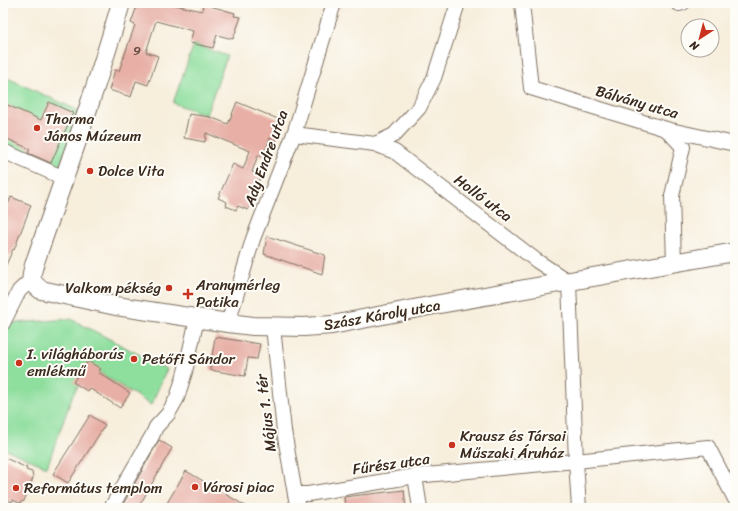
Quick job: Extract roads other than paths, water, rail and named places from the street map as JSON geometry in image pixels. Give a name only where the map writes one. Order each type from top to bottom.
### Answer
[{"type":"main road","points":[[32,279],[32,272],[35,262],[106,55],[122,3]]},
{"type":"main road","name":"Szász Károly utca","points":[[32,279],[35,285],[41,290],[116,306],[228,324],[304,327],[332,324],[735,252]]},
{"type":"street","name":"Ady Endre utca","points":[[228,324],[253,239],[294,134],[334,3]]},
{"type":"street","points":[[376,144],[394,135],[419,108],[434,78],[458,3]]},
{"type":"street","name":"Bálvány utca","points":[[522,3],[531,88],[666,129],[735,143]]},
{"type":"street","points":[[666,129],[683,147],[672,196],[674,263]]},
{"type":"street","name":"Holló utca","points":[[294,134],[376,144],[395,152],[537,261],[569,282]]},
{"type":"street","points":[[3,151],[64,178]]},
{"type":"street","points":[[3,323],[19,291],[32,279]]},
{"type":"street","points":[[569,282],[579,508]]},
{"type":"street","points":[[110,508],[156,427],[168,414],[177,398],[182,384],[196,318]]},
{"type":"street","name":"Május 1. tér","points":[[274,327],[284,431],[298,508]]},
{"type":"street","name":"Fűrész utca","points":[[295,494],[308,494],[415,476],[708,447],[735,499]]},
{"type":"street","points":[[415,476],[420,508]]},
{"type":"place","name":"Thorma János Múzeum","points":[[37,128]]},
{"type":"place","name":"Dolce Vita","points":[[90,171]]},
{"type":"place","name":"Valkom pékség","points":[[169,288]]},
{"type":"place","name":"Aranymérleg Patika","points":[[188,294]]},
{"type":"place","name":"Petőfi Sándor","points":[[134,359]]},
{"type":"place","name":"I. világháborús emlékmű","points":[[19,363]]},
{"type":"place","name":"Krausz és Társai Műszaki Áruház","points":[[452,445]]},
{"type":"place","name":"Városi piac","points":[[195,487]]},
{"type":"place","name":"Református templom","points":[[16,488]]}]
